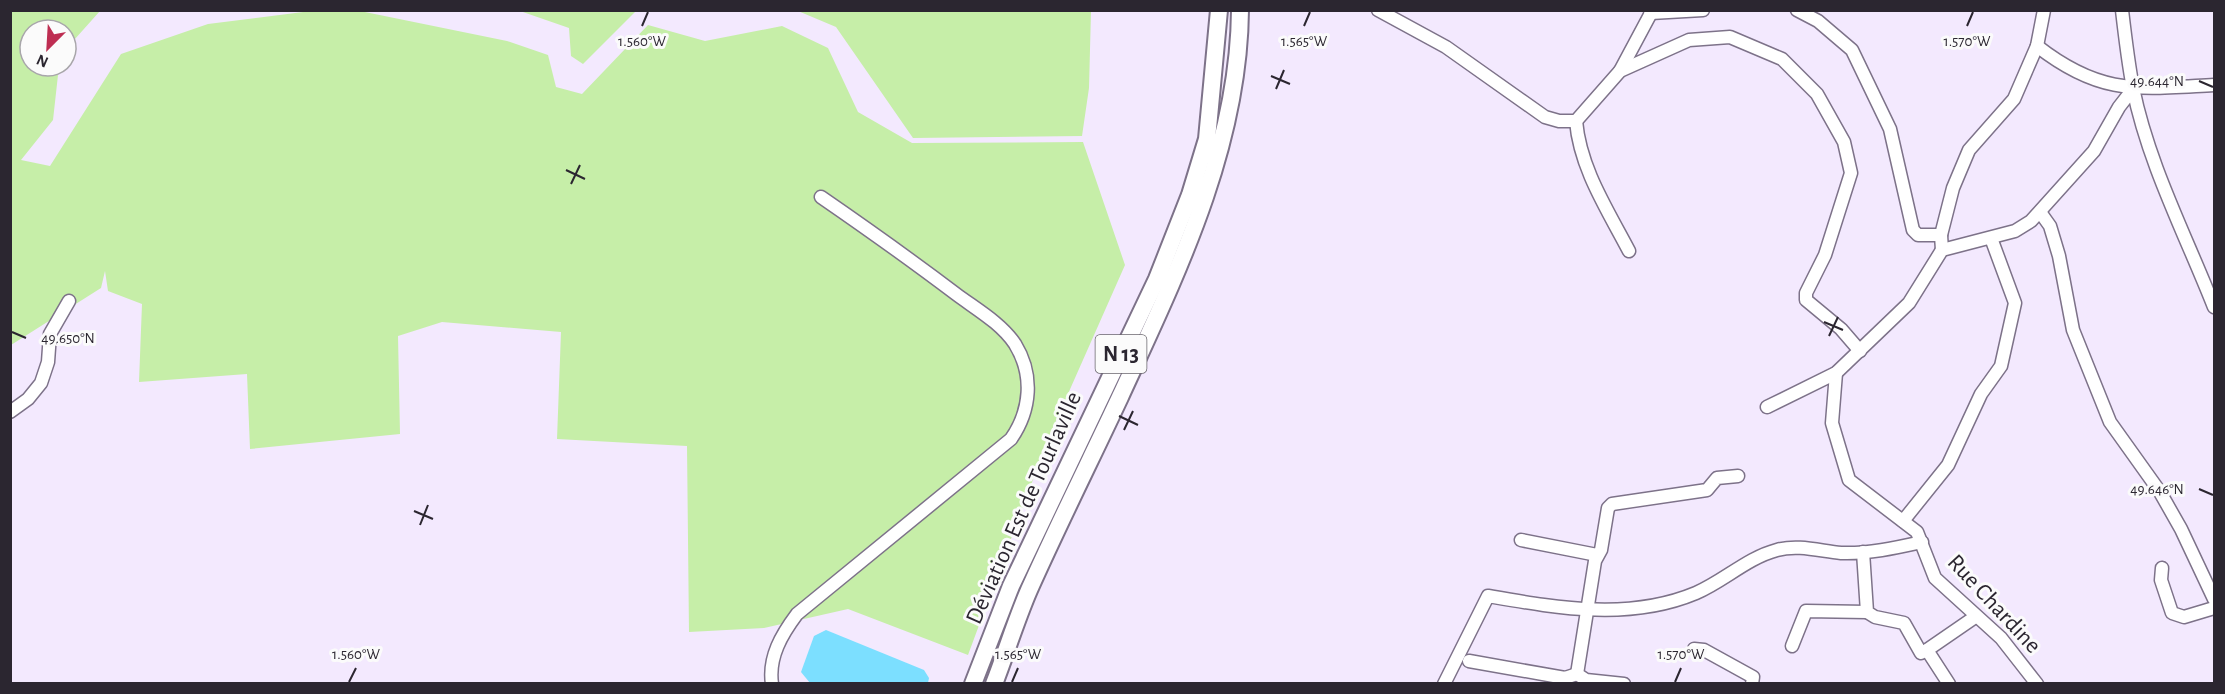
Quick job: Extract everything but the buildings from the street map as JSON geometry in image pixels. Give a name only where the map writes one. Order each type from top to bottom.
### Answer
[{"type":"highway","name":"Déviation Est de Tourlaville","points":[[973,684],[1011,586],[1157,279],[1191,195],[1207,139],[1220,10]]},
{"type":"highway","name":"Déviation Est de Tourlaville","points":[[994,684],[1028,592],[1174,280],[1201,210],[1233,88],[1240,10]]},
{"type":"street","points":[[1378,10],[1446,47],[1545,117],[1559,121],[1576,121]]},
{"type":"street","points":[[1629,251],[1588,174],[1577,137],[1576,121],[1620,71],[1650,12],[1703,10]]},
{"type":"street","points":[[1797,10],[1818,21],[1852,50],[1890,129],[1913,230],[1918,235],[1941,236]]},
{"type":"street","points":[[1767,407],[1836,374],[1909,303],[1942,250],[1941,236],[1953,188],[1969,150],[2014,99],[2037,46],[2044,10]]},
{"type":"street","points":[[2122,10],[2133,89],[2167,190],[2214,307]]},
{"type":"street","points":[[1620,71],[1689,40],[1730,37],[1782,59],[1817,94],[1844,142],[1851,173],[1825,255],[1806,293],[1806,300],[1841,329],[1860,351]]},
{"type":"street","points":[[2037,46],[2066,67],[2090,78],[2133,89],[2214,85]]},
{"type":"street","points":[[1942,250],[2015,231],[2040,212],[2094,151],[2119,107],[2133,89]]},
{"type":"street","points":[[772,684],[773,658],[781,635],[797,614],[1011,440],[1019,429],[1028,401],[1024,364],[1014,342],[1006,334],[945,286],[821,197]]},
{"type":"street","points":[[2040,212],[2050,226],[2059,256],[2073,330],[2110,422],[2176,520],[2214,599]]},
{"type":"street","points":[[1903,521],[1948,465],[1981,394],[2001,366],[2015,303],[1991,238]]},
{"type":"street","points":[[10,412],[28,399],[41,383],[48,362],[50,334],[69,301]]},
{"type":"street","name":"Rue Chardine","points":[[1836,374],[1832,423],[1849,480],[1917,532],[1935,578],[1975,617],[2001,638],[2037,684]]},
{"type":"street","points":[[1577,674],[1586,610],[1608,508],[1612,504],[1707,490],[1717,478],[1738,476]]},
{"type":"street","points":[[1521,540],[1597,555]]},
{"type":"street","points":[[1444,684],[1488,596],[1586,610],[1638,609],[1682,598],[1777,550],[1795,548],[1863,552],[1922,542]]},
{"type":"street","points":[[1863,552],[1867,612]]},
{"type":"street","points":[[2162,568],[2160,580],[2172,613],[2184,617],[2214,608]]},
{"type":"street","points":[[1792,646],[1806,611],[1867,612],[1875,617],[1900,620],[1921,653],[1975,617]]},
{"type":"street","points":[[1694,649],[1704,650],[1753,677],[1752,684]]},
{"type":"street","points":[[1927,650],[1949,684]]},
{"type":"street","points":[[1469,661],[1565,678],[1577,674]]},
{"type":"street","points":[[1577,674],[1586,680],[1624,684]]},
{"type":"green space","points":[[11,11],[100,11],[78,36],[78,18],[18,18],[18,78],[58,78],[53,120],[21,160],[50,166],[121,54],[208,24],[311,11],[360,11],[507,41],[548,55],[556,87],[582,94],[648,25],[705,41],[782,26],[828,48],[858,112],[912,143],[1083,142],[1125,265],[1048,439],[968,655],[848,609],[764,628],[689,632],[687,446],[557,439],[561,332],[442,322],[398,336],[400,434],[250,449],[247,374],[139,382],[142,304],[108,291],[105,271],[101,288],[11,345]]},
{"type":"green space","points":[[520,11],[636,11],[583,64],[571,56],[569,28]]},
{"type":"green space","points":[[798,11],[1091,11],[1089,88],[1082,136],[913,138],[836,27]]},
{"type":"water","points":[[826,630],[924,670],[929,678],[928,683],[810,683],[801,672],[814,636]]}]
